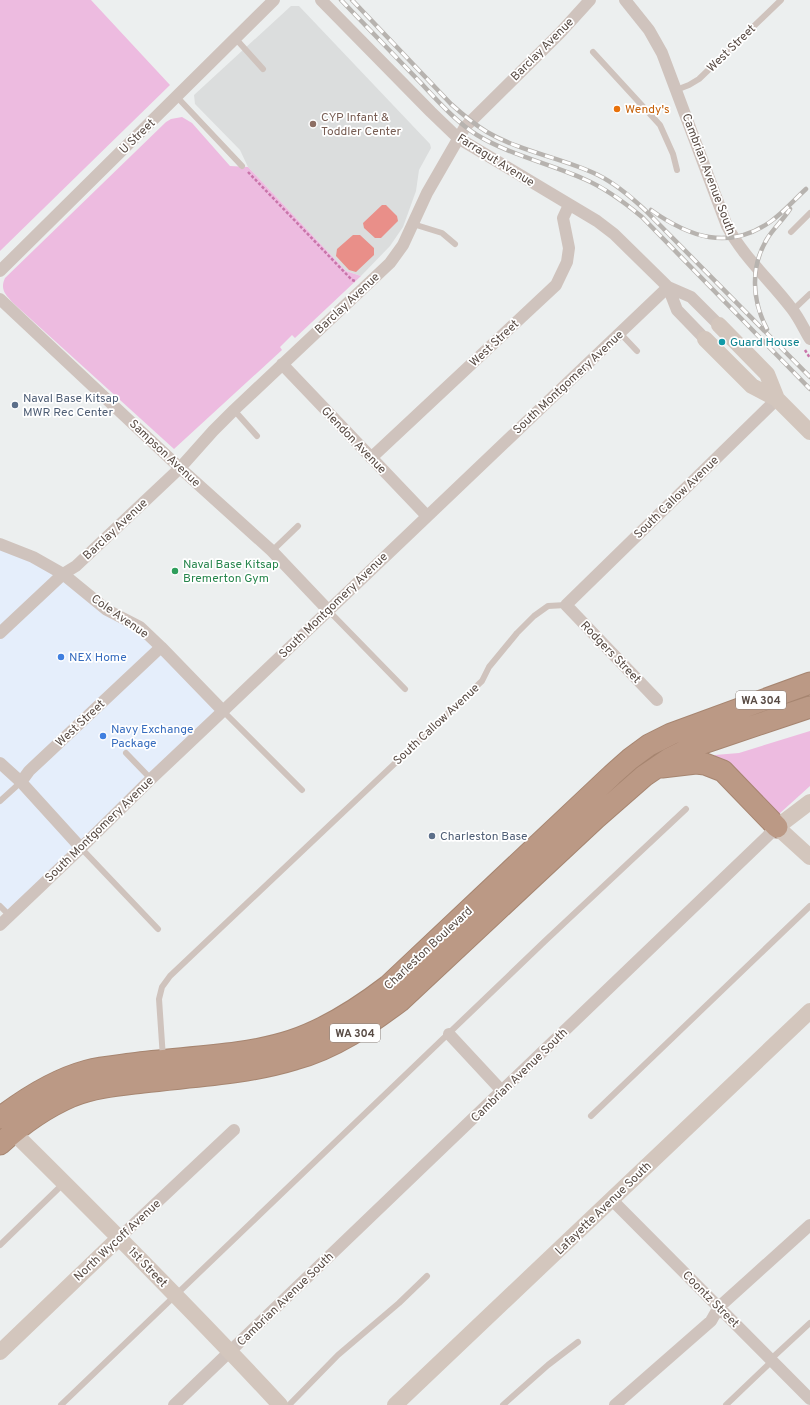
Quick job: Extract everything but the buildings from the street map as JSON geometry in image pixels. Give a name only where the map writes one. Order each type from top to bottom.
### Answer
[{"type":"highway","name":"Charleston Boulevard","points":[[4,1132],[23,1100],[48,1086],[88,1071],[269,1047],[290,1041],[339,1020],[366,1003],[388,986],[584,800],[630,759],[649,745],[671,734],[810,683]]},
{"type":"highway","name":"Charleston Boulevard","points":[[4,1132],[56,1103],[93,1089],[114,1085],[242,1071],[274,1065],[296,1059],[348,1037],[377,1019],[400,1001],[596,818],[635,783],[655,768],[681,752],[697,745],[810,707]]},
{"type":"highway","points":[[655,768],[708,764],[723,771],[777,827]]},
{"type":"street","name":"U Street","points":[[0,271],[274,0]]},
{"type":"street","name":"Farragut Avenue","points":[[321,0],[458,138],[597,221],[614,234],[668,287],[691,297],[767,374],[777,398]]},
{"type":"street","name":"Barclay Avenue","points":[[0,633],[63,574],[76,566],[180,468],[234,410],[390,263],[404,245],[428,193],[465,126],[560,33],[590,0]]},
{"type":"street","name":"Cambrian Avenue South","points":[[625,0],[639,16],[656,41],[732,237],[743,253],[793,310],[810,339]]},
{"type":"street","name":"West Street","points":[[371,458],[556,285],[567,262],[569,248],[563,218],[569,205]]},
{"type":"street","name":"Farragut Avenue","points":[[668,287],[677,310],[705,339],[752,386],[777,398],[810,432]]},
{"type":"street","name":"South Montgomery Avenue","points":[[0,925],[81,848],[150,779],[668,287]]},
{"type":"street","name":"Sampson Avenue","points":[[0,299],[180,468],[272,551],[328,610]]},
{"type":"street","name":"Glendon Avenue","points":[[282,364],[427,516]]},
{"type":"street","name":"South Callow Avenue","points":[[566,605],[777,398]]},
{"type":"street","name":"Cole Avenue","points":[[0,544],[33,557],[63,574],[107,610],[140,627],[223,711]]},
{"type":"street","name":"Rodgers Street","points":[[566,605],[657,700]]},
{"type":"street","name":"West Street","points":[[21,782],[29,771],[161,647]]},
{"type":"street","points":[[1,766],[21,782],[81,848]]},
{"type":"street","name":"Cambrian Avenue South","points":[[174,1405],[777,827],[810,802]]},
{"type":"street","points":[[777,827],[810,857]]},
{"type":"street","name":"Lafayette Avenue South","points":[[395,1405],[810,1011]]},
{"type":"street","points":[[449,1034],[502,1092]]},
{"type":"street","name":"North Wycoff Avenue","points":[[0,1352],[234,1130]]},
{"type":"street","name":"1st Street","points":[[4,1132],[64,1183],[120,1238],[230,1351],[280,1405]]},
{"type":"street","name":"Coontz Street","points":[[612,1200],[810,1399]]},
{"type":"street","points":[[615,1405],[711,1321],[719,1307],[810,1225]]},
{"type":"lane","name":"West Street","points":[[676,90],[699,79],[781,0]]},
{"type":"lane","points":[[236,39],[263,69]]},
{"type":"lane","points":[[593,52],[660,125],[673,154],[677,170]]},
{"type":"lane","points":[[177,97],[242,166]]},
{"type":"lane","points":[[790,232],[810,213]]},
{"type":"lane","points":[[414,224],[442,233],[455,244]]},
{"type":"lane","points":[[793,310],[810,294]]},
{"type":"lane","points":[[620,334],[637,351]]},
{"type":"lane","points":[[234,410],[257,436]]},
{"type":"lane","points":[[272,551],[298,526]]},
{"type":"lane","name":"South Callow Avenue","points":[[163,1060],[159,1014],[160,992],[170,976],[482,681],[489,667],[517,633],[534,616],[548,606],[566,605]]},
{"type":"lane","points":[[328,610],[405,689]]},
{"type":"lane","points":[[223,711],[302,790]]},
{"type":"lane","points":[[126,754],[150,779]]},
{"type":"lane","name":"West Street","points":[[0,801],[21,782]]},
{"type":"lane","points":[[61,1405],[545,941],[686,809]]},
{"type":"lane","points":[[81,848],[158,929]]},
{"type":"lane","points":[[0,906],[10,916]]},
{"type":"lane","points":[[591,1116],[810,906]]},
{"type":"lane","points":[[0,1245],[64,1183]]},
{"type":"lane","points":[[289,1405],[338,1355],[399,1303],[427,1276]]},
{"type":"lane","points":[[726,1405],[810,1322]]},
{"type":"lane","points":[[503,1405],[548,1365],[578,1342]]},
{"type":"path","points":[[242,166],[352,280],[367,284]]},
{"type":"shaded area","points":[[0,0],[91,0],[170,85],[0,251]]},
{"type":"shaded area","name":"CYP Infant & Toddler Center","points":[[291,6],[299,6],[430,144],[431,148],[419,170],[416,191],[403,227],[390,246],[361,276],[346,271],[248,167],[240,150],[195,104],[194,95]]},
{"type":"shaded area","points":[[182,117],[192,123],[230,166],[248,167],[346,271],[361,276],[295,338],[292,335],[280,347],[282,350],[174,449],[12,302],[5,294],[3,285],[5,278],[166,122],[171,119]]},
{"type":"shaded area","points":[[382,205],[386,205],[397,216],[398,221],[381,238],[375,238],[364,228],[363,223]]},
{"type":"shaded area","points":[[353,235],[360,235],[374,248],[374,255],[356,272],[349,270],[336,256],[337,249]]},
{"type":"shaded area","points":[[0,544],[34,559],[140,627],[223,711],[10,916],[0,906]]},
{"type":"shaded area","points":[[810,731],[810,786],[779,814],[712,757],[715,755],[739,753]]},
{"type":"railway","points":[[341,0],[446,110],[477,135],[503,148],[570,173],[592,183],[614,196],[642,217],[810,389]]},
{"type":"railway","points":[[352,0],[451,104],[477,126],[514,145],[585,169],[611,182],[628,195],[645,210],[810,377]]},
{"type":"railway","points":[[651,210],[665,219],[694,233],[709,237],[724,238],[739,236],[754,231],[770,222],[784,211],[806,189]]},
{"type":"railway","points":[[767,329],[758,307],[756,296],[755,284],[758,261],[767,239],[790,209]]},
{"type":"place","name":"Wendy's","points":[[617,109]]},
{"type":"place","name":"CYP Infant & Toddler Center","points":[[313,124]]},
{"type":"place","name":"Guard House","points":[[722,342]]},
{"type":"place","name":"Naval Base Kitsap MWR Rec Center","points":[[15,405]]},
{"type":"place","name":"Naval Base Kitsap Bremerton Gym","points":[[175,571]]},
{"type":"place","name":"NEX Home","points":[[61,657]]},
{"type":"place","name":"Navy Exchange Package","points":[[103,736]]},
{"type":"place","name":"Charleston Base","points":[[432,836]]}]
